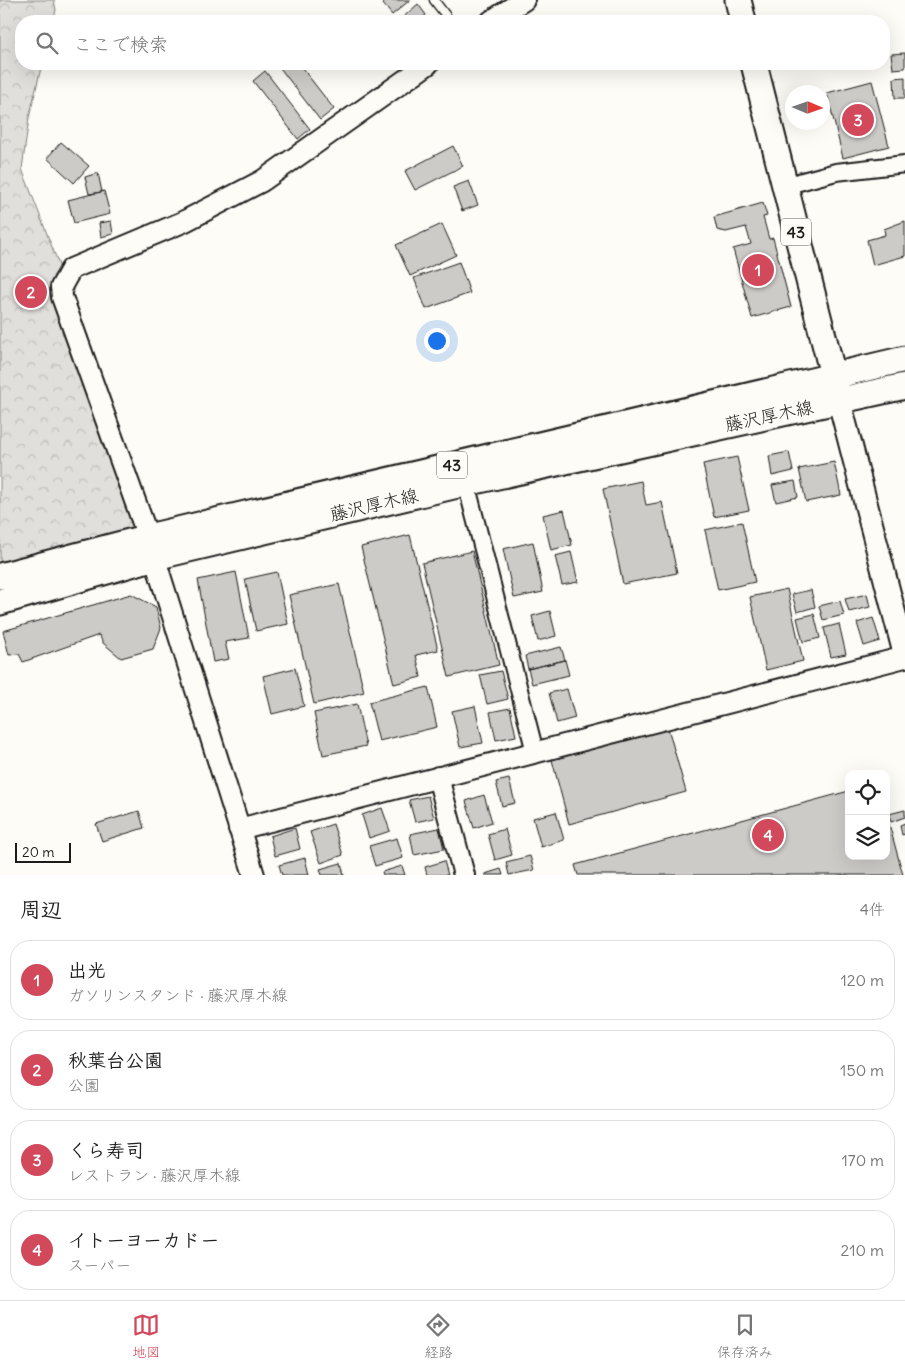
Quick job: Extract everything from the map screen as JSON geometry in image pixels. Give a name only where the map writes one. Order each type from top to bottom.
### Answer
[{"type":"main road","points":[[738,0],[742,15]]},
{"type":"main road","name":"43","points":[[755,70],[839,400]]},
{"type":"main road","name":"藤沢厚木線","points":[[0,602],[151,547],[833,374],[905,358]]},
{"type":"main road","name":"藤沢厚木線","points":[[0,576],[466,483],[905,386]]},
{"type":"main road","points":[[839,400],[905,656]]},
{"type":"street","points":[[500,15],[524,0]]},
{"type":"street","points":[[254,875],[151,547],[62,297],[61,287],[64,278],[71,269],[183,222],[262,181],[419,70]]},
{"type":"street","points":[[784,186],[836,172],[905,164]]},
{"type":"street","points":[[466,483],[535,752]]},
{"type":"street","points":[[239,829],[905,656]]},
{"type":"street","points":[[438,776],[464,875]]},
{"type":"lane","points":[[434,0],[445,15]]},
{"type":"green space","points":[[0,0],[54,0],[56,10],[55,15],[15,15],[15,70],[41,70],[29,118],[22,169],[64,278],[148,537],[0,576]]},
{"type":"building","points":[[387,0],[410,0],[392,15],[383,4]]},
{"type":"building","points":[[418,4],[426,15],[406,15]]},
{"type":"building","points":[[905,53],[905,68],[893,69],[891,54]]},
{"type":"building","points":[[282,70],[304,70],[334,109],[320,120]]},
{"type":"building","points":[[265,71],[310,129],[298,139],[253,81]]},
{"type":"building","points":[[905,77],[905,98],[895,98],[894,78]]},
{"type":"building","points":[[872,81],[889,146],[843,158],[830,105],[830,92]]},
{"type":"building","points":[[61,142],[89,166],[74,183],[47,158]]},
{"type":"building","points":[[453,146],[463,166],[415,190],[405,171]]},
{"type":"building","points":[[98,173],[102,192],[89,194],[85,177]]},
{"type":"building","points":[[469,181],[478,205],[462,211],[453,187]]},
{"type":"building","points":[[104,191],[110,214],[74,223],[68,200]]},
{"type":"building","points":[[763,203],[767,216],[763,217],[769,239],[773,238],[791,307],[752,318],[733,249],[751,244],[746,227],[726,232],[717,230],[714,217]]},
{"type":"building","points":[[111,221],[113,234],[101,237],[99,223]]},
{"type":"building","points":[[905,221],[905,256],[873,265],[867,240],[885,235],[884,229]]},
{"type":"building","points":[[442,224],[456,255],[410,276],[396,245]]},
{"type":"building","points":[[459,262],[470,293],[426,309],[414,278]]},
{"type":"building","points":[[789,452],[793,471],[772,476],[769,456]]},
{"type":"building","points":[[737,457],[749,510],[714,517],[703,464]]},
{"type":"building","points":[[834,462],[841,495],[806,502],[799,469]]},
{"type":"building","points":[[641,481],[646,505],[662,502],[677,573],[623,584],[603,489]]},
{"type":"building","points":[[795,481],[798,497],[776,502],[772,485]]},
{"type":"building","points":[[564,510],[572,545],[551,550],[543,515]]},
{"type":"building","points":[[742,522],[755,582],[718,590],[705,530]]},
{"type":"building","points":[[410,535],[438,650],[416,655],[421,677],[394,684],[361,547]]},
{"type":"building","points":[[533,542],[543,592],[514,598],[503,549]]},
{"type":"building","points":[[472,551],[499,665],[449,677],[422,563]]},
{"type":"building","points":[[571,552],[578,582],[562,585],[555,556]]},
{"type":"building","points":[[236,572],[249,638],[225,642],[229,659],[213,662],[198,580]]},
{"type":"building","points":[[277,572],[288,624],[256,631],[245,579]]},
{"type":"building","points":[[339,584],[364,692],[314,704],[289,595]]},
{"type":"building","points":[[787,589],[803,661],[766,670],[750,597]]},
{"type":"building","points":[[811,590],[815,607],[797,612],[792,594]]},
{"type":"building","points":[[131,594],[156,607],[161,628],[153,649],[121,658],[103,643],[99,635],[23,662],[19,654],[9,655],[3,631]]},
{"type":"building","points":[[867,594],[870,607],[849,612],[845,599]]},
{"type":"building","points":[[840,601],[844,615],[823,620],[819,606]]},
{"type":"building","points":[[550,611],[556,636],[538,641],[532,616]]},
{"type":"building","points":[[814,614],[820,638],[803,642],[797,618]]},
{"type":"building","points":[[873,618],[880,641],[864,646],[857,623]]},
{"type":"building","points":[[839,624],[846,654],[831,657],[824,628]]},
{"type":"building","points":[[561,647],[565,660],[528,669],[525,656]]},
{"type":"building","points":[[565,660],[569,675],[532,684],[528,669]]},
{"type":"building","points":[[295,668],[304,706],[272,714],[263,676]]},
{"type":"building","points":[[501,671],[508,699],[487,704],[480,675]]},
{"type":"building","points":[[428,687],[437,727],[379,741],[369,702]]},
{"type":"building","points":[[567,689],[575,718],[557,723],[549,693]]},
{"type":"building","points":[[357,704],[366,746],[323,755],[314,713]]},
{"type":"building","points":[[475,706],[483,743],[460,747],[452,711]]},
{"type":"building","points":[[510,708],[516,736],[496,740],[490,712]]},
{"type":"building","points":[[668,728],[686,792],[569,824],[552,760]]},
{"type":"building","points":[[509,779],[515,803],[502,806],[496,782]]},
{"type":"building","points":[[845,792],[845,860],[890,860],[890,828],[903,875],[578,875],[575,865]]},
{"type":"building","points":[[484,795],[492,822],[474,828],[466,801]]},
{"type":"building","points":[[428,796],[434,818],[415,822],[409,800]]},
{"type":"building","points":[[382,808],[390,831],[369,838],[362,815]]},
{"type":"building","points":[[905,810],[905,817],[891,822],[890,814]]},
{"type":"building","points":[[139,811],[144,828],[102,841],[96,824]]},
{"type":"building","points":[[556,812],[564,840],[541,847],[533,818]]},
{"type":"building","points":[[905,823],[905,834],[902,835],[900,825]]},
{"type":"building","points":[[333,824],[343,855],[321,863],[310,832]]},
{"type":"building","points":[[295,828],[300,849],[275,856],[270,836]]},
{"type":"building","points":[[439,828],[444,849],[414,855],[410,834]]},
{"type":"building","points":[[505,829],[512,855],[495,860],[488,834]]},
{"type":"building","points":[[397,838],[403,858],[375,866],[369,846]]},
{"type":"building","points":[[530,856],[534,870],[509,875],[506,862]]},
{"type":"building","points":[[305,858],[309,875],[282,875],[279,865]]},
{"type":"building","points":[[444,861],[448,875],[427,875],[425,867]]},
{"type":"building","points":[[341,863],[344,875],[322,875],[320,869]]},
{"type":"building","points":[[402,866],[405,875],[383,875],[382,872]]},
{"type":"building","points":[[501,869],[503,875],[485,875],[485,874]]},
{"type":"place","name":"くら寿司","points":[[858,120]]},
{"type":"place","name":"出光","points":[[758,270]]},
{"type":"place","name":"秋葉台公園","points":[[31,292]]},
{"type":"place","name":"イトーヨーカドー","points":[[768,835]]}]
